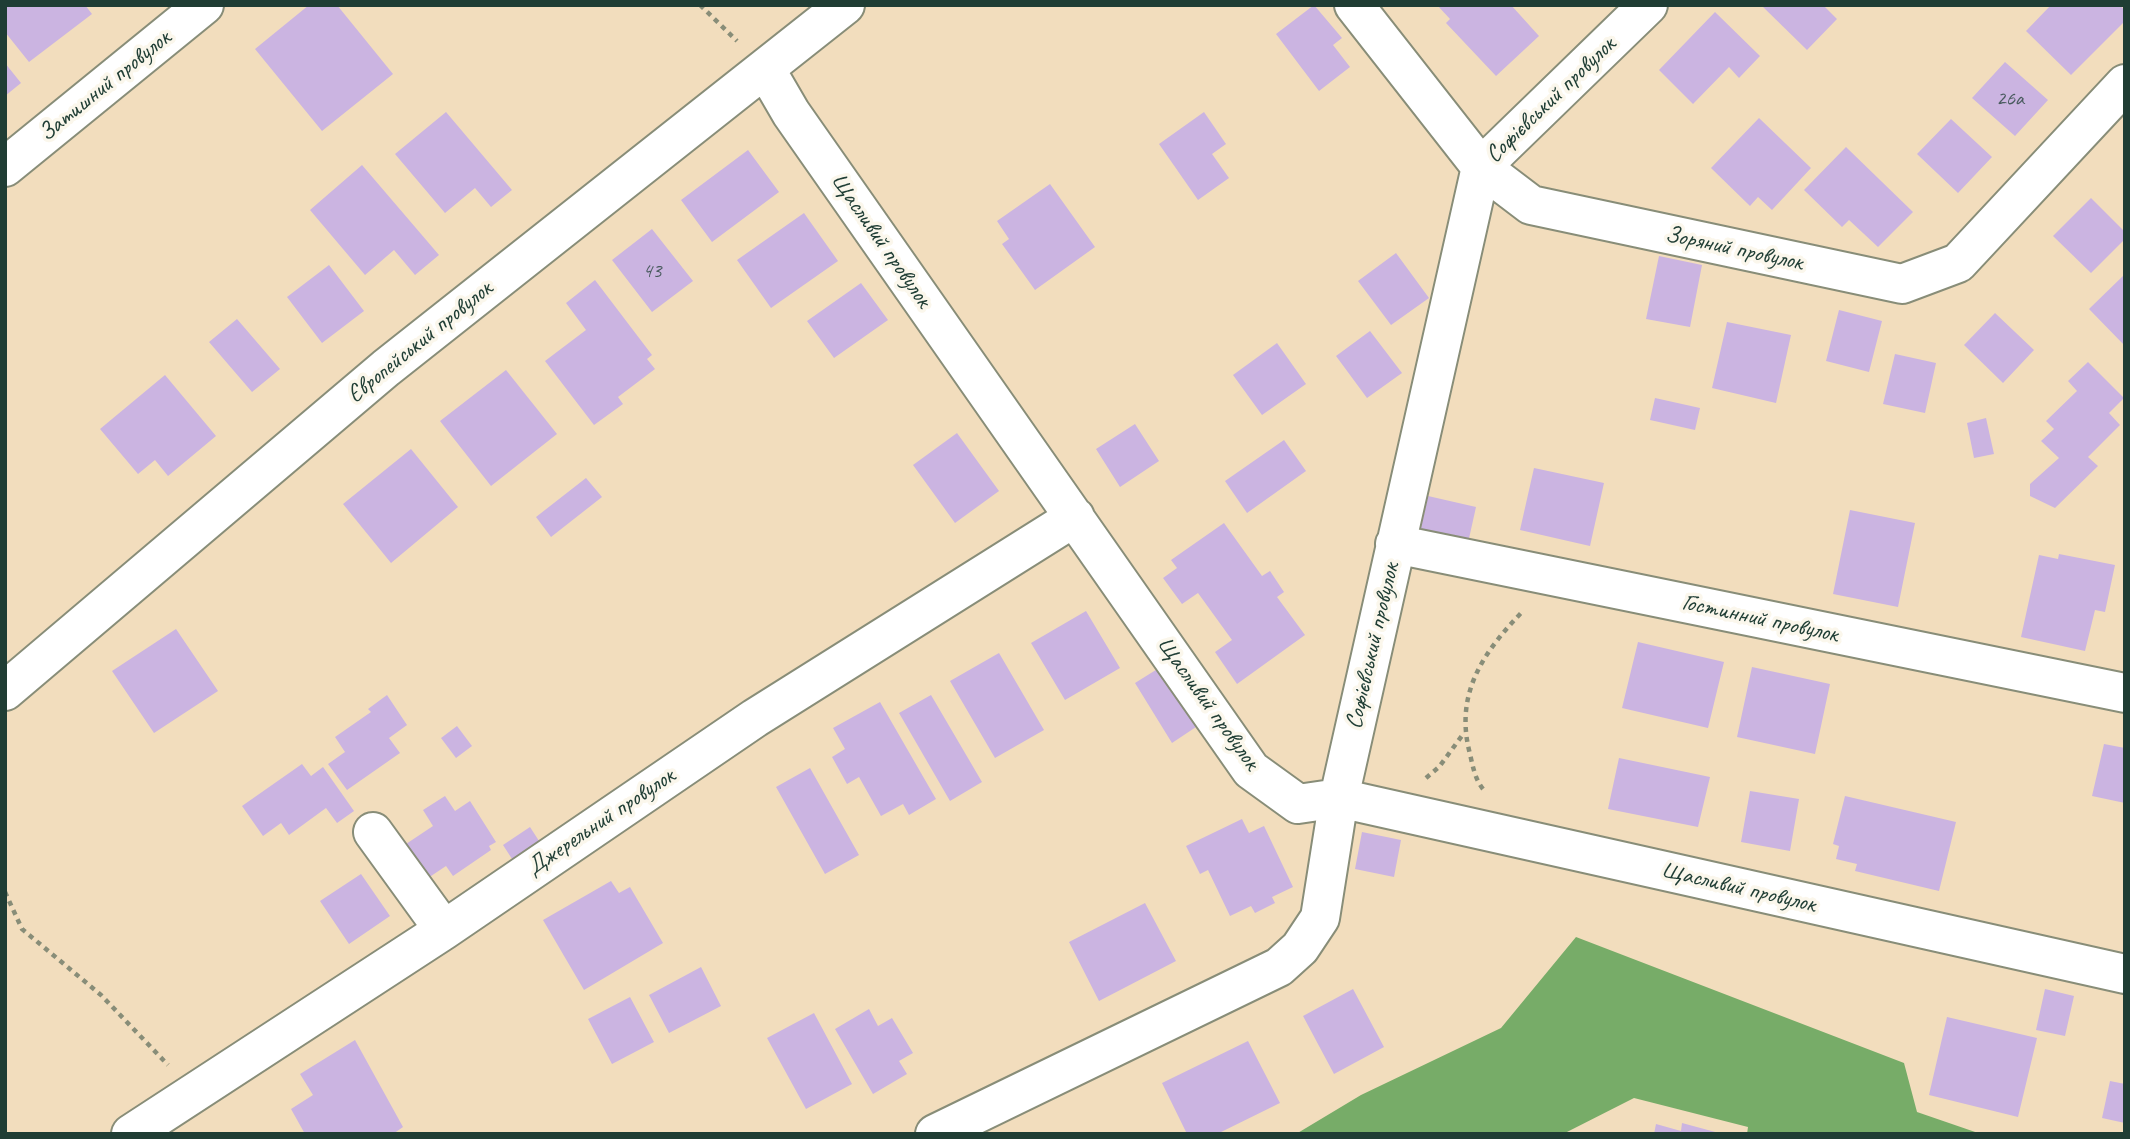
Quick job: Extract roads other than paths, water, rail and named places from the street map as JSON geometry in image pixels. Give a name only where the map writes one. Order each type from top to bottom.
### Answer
[{"type":"street","name":"Затишний провулок","points":[[5,167],[204,5]]},
{"type":"street","name":"Європейський провулок","points":[[5,691],[386,368],[845,5]]},
{"type":"street","name":"Зоряний провулок","points":[[1354,5],[1481,167],[1531,205],[1902,284],[1958,263],[2125,84]]},
{"type":"street","name":"Софієвський провулок","points":[[935,1134],[1279,967],[1300,948],[1320,918],[1339,798],[1481,167],[1648,5]]},
{"type":"street","name":"Щасливий провулок","points":[[766,70],[791,113],[1251,770],[1298,804],[1339,798],[2125,974]]},
{"type":"street","name":"Джерельний провулок","points":[[131,1134],[444,930],[755,718],[1075,517]]},
{"type":"street","name":"Гостинний провулок","points":[[1395,544],[2125,693]]},
{"type":"street","points":[[373,831],[444,930]]}]
